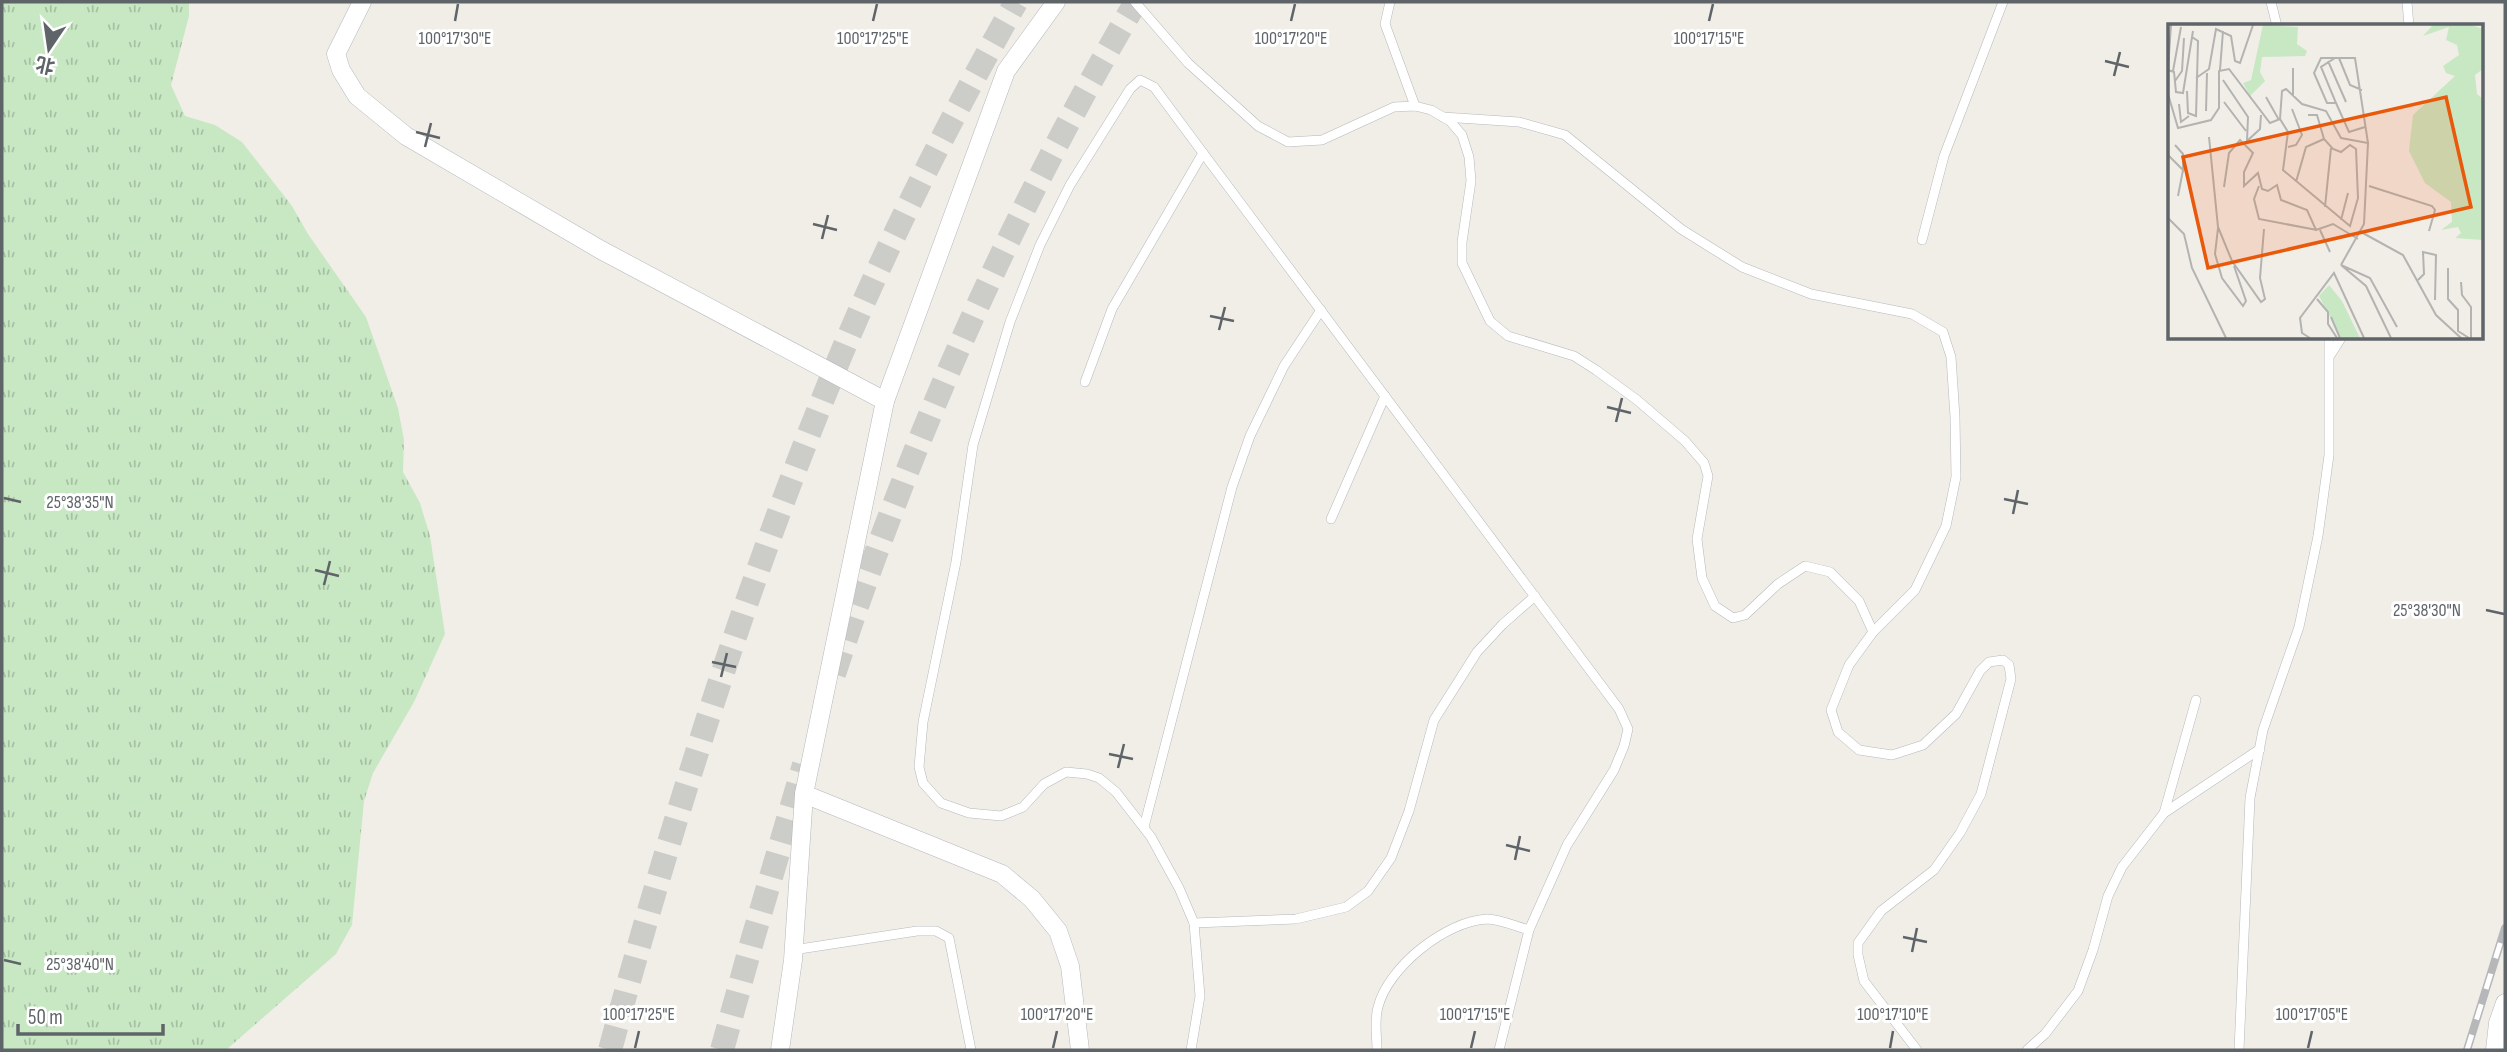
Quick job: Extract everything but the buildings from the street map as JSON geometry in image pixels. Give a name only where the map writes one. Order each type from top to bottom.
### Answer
[{"type":"street","points":[[362,2],[336,54],[341,70],[357,96],[406,136],[601,250],[885,401]]},
{"type":"street","points":[[780,1050],[793,950],[804,794],[885,401],[1006,71],[1049,4]]},
{"type":"street","points":[[804,794],[1002,874],[1032,899],[1058,931],[1070,966],[1080,1050]]},
{"type":"street","points":[[2495,1050],[2498,1023],[2505,1003]]},
{"type":"lane","points":[[1135,2],[1188,63],[1258,126],[1288,142],[1322,140],[1394,107],[1415,106],[1431,110],[1450,121],[1462,135],[1469,158],[1471,181],[1462,242],[1462,263],[1490,321],[1508,336],[1574,356],[1596,370],[1637,400],[1685,441],[1704,463],[1708,475],[1698,539],[1702,578],[1715,606],[1733,618],[1745,615],[1778,584],[1805,566],[1830,572],[1859,601],[1874,632]]},
{"type":"lane","points":[[1390,2],[1385,23],[1415,106]]},
{"type":"lane","points":[[1922,240],[1944,156],[2003,2]]},
{"type":"lane","points":[[2271,2],[2276,24]]},
{"type":"lane","points":[[2407,2],[2409,24]]},
{"type":"lane","points":[[1191,1050],[1200,996],[1194,923],[1179,888],[1144,827],[1116,792],[1099,778],[1066,772],[1044,784],[1023,807],[1001,816],[969,813],[941,803],[923,783],[919,767],[923,722],[956,562],[973,445],[1010,322],[1040,245],[1070,185],[1130,89],[1140,80],[1154,87],[1619,709],[1628,729],[1614,770],[1567,845],[1529,930],[1499,1050]]},
{"type":"lane","points":[[1443,117],[1519,122],[1565,135],[1681,229],[1742,267],[1811,294],[1912,314],[1942,332],[1951,357],[1955,417],[1956,477],[1946,526],[1915,590],[1874,632],[1849,665],[1831,710],[1838,732],[1859,750],[1892,755],[1923,745],[1955,714],[1980,671],[1989,662],[2003,660],[2009,665],[2011,679],[1982,794],[1960,833],[1934,870],[1881,911],[1858,943],[1864,981],[1917,1050]]},
{"type":"lane","points":[[1085,382],[1112,309],[1203,153]]},
{"type":"lane","points":[[1144,827],[1232,487],[1245,448],[1284,366],[1321,310]]},
{"type":"lane","points":[[2239,1050],[2250,798],[2263,730],[2299,627],[2318,536],[2329,455],[2329,340]]},
{"type":"lane","points":[[2330,356],[2340,340]]},
{"type":"lane","points":[[1331,519],[1385,396]]},
{"type":"lane","points":[[1194,923],[1296,919],[1346,907],[1368,891],[1391,858],[1409,811],[1434,720],[1476,652],[1535,596]]},
{"type":"lane","points":[[2164,813],[2196,700]]},
{"type":"lane","points":[[2027,1050],[2045,1034],[2078,991],[2108,896],[2122,867],[2164,813],[2260,749]]},
{"type":"lane","points":[[1377,1050],[1377,1008],[1386,987],[1402,967],[1431,941],[1455,928],[1488,919],[1529,930]]},
{"type":"lane","points":[[793,950],[917,931],[936,931],[949,938],[971,1050]]},
{"type":"green space","points":[[2,2],[189,2],[189,16],[171,85],[185,116],[215,125],[242,142],[292,206],[308,234],[366,317],[398,408],[404,440],[403,472],[420,503],[430,536],[445,634],[414,702],[373,773],[364,801],[352,925],[336,954],[226,1050],[2,1050]]},
{"type":"tunnel","points":[[610,1050],[660,874],[714,700],[773,528],[806,442],[840,357],[901,221],[1016,2]]},
{"type":"tunnel","points":[[834,674],[896,500],[967,329],[1047,163],[1136,2]]},
{"type":"tunnel","points":[[722,1050],[804,765]]},
{"type":"railway","points":[[2467,1050],[2505,928]]}]
